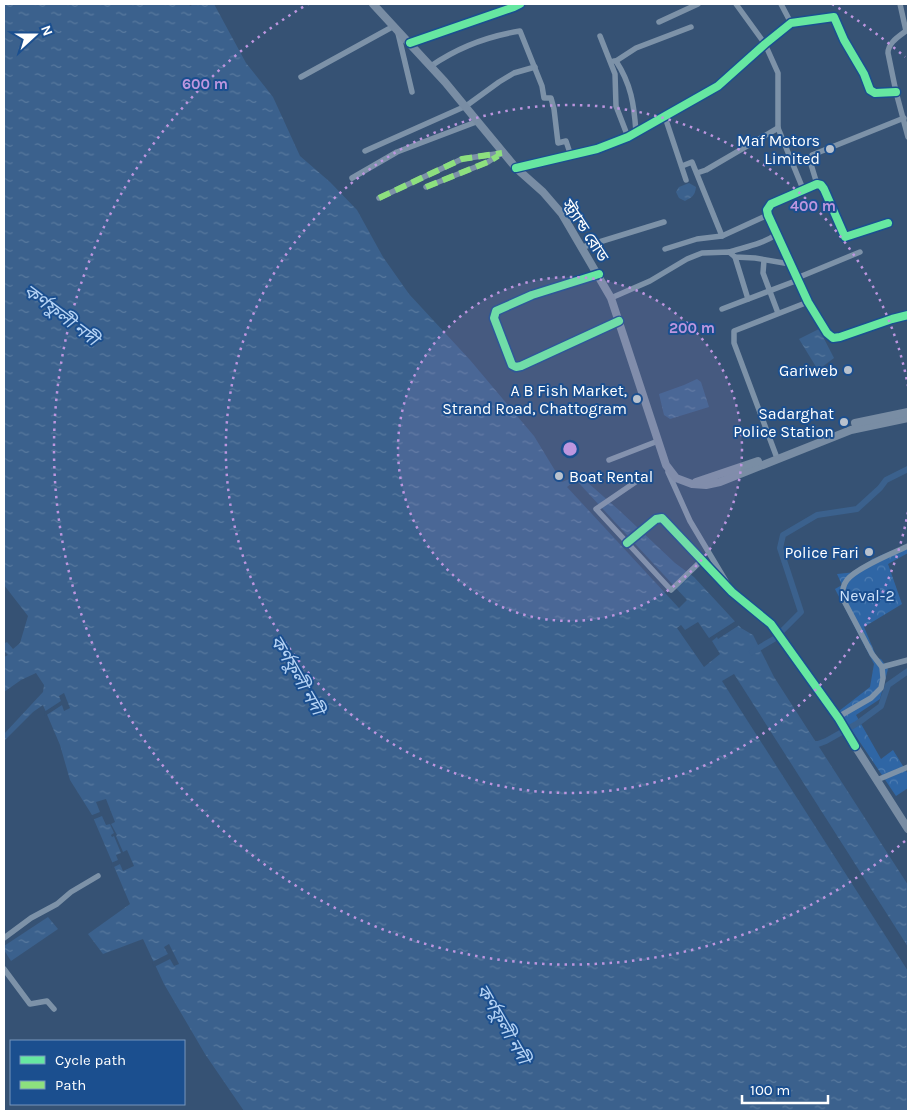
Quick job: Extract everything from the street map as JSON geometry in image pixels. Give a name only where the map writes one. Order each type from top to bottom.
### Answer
[{"type":"main road","name":"স্ট্র্যান্ড রোড","points":[[373,4],[410,42],[466,106],[476,122],[502,153],[543,192],[562,214],[599,274],[611,298],[666,465],[676,478],[692,484],[706,485],[720,482],[776,456]]},
{"type":"main road","points":[[776,456],[848,425],[908,412]]},
{"type":"main road","points":[[776,456],[851,430],[908,418]]},
{"type":"main road","points":[[854,746],[908,830]]},
{"type":"street","points":[[410,42],[520,4]]},
{"type":"street","points":[[659,22],[698,4]]},
{"type":"street","points":[[736,4],[765,44],[778,74],[778,128],[804,189]]},
{"type":"street","points":[[781,4],[791,23]]},
{"type":"street","points":[[900,4],[907,30],[888,47],[888,53],[908,136]]},
{"type":"street","points":[[516,168],[597,149],[628,137],[718,86],[791,23],[834,17],[844,40],[864,74],[870,90],[876,93],[896,92]]},
{"type":"street","points":[[613,62],[636,48],[691,27]]},
{"type":"street","points":[[301,77],[396,28],[412,92]]},
{"type":"street","points":[[431,66],[465,47],[520,30],[542,86],[544,98],[550,97],[554,109],[558,143],[566,141],[571,156]]},
{"type":"street","points":[[600,36],[613,62],[627,78],[636,132]]},
{"type":"street","points":[[613,62],[616,106],[628,137]]},
{"type":"street","points":[[365,151],[466,106],[514,73],[535,67]]},
{"type":"street","points":[[665,117],[686,180]]},
{"type":"street","points":[[817,184],[810,161],[812,155],[904,118]]},
{"type":"street","points":[[352,178],[397,152],[476,122]]},
{"type":"street","points":[[697,173],[706,170],[778,128]]},
{"type":"street","points":[[426,187],[488,162],[502,153]]},
{"type":"street","points":[[379,198],[462,159],[502,153]]},
{"type":"street","points":[[682,166],[692,162],[722,236]]},
{"type":"street","points":[[888,223],[845,237],[821,184],[804,189],[771,204],[767,210],[808,302],[827,334],[833,338],[840,337],[908,315]]},
{"type":"street","points":[[665,249],[697,239],[722,236],[768,215]]},
{"type":"street","points":[[582,247],[664,222]]},
{"type":"street","points":[[611,298],[702,253],[729,252],[754,245],[777,234]]},
{"type":"street","points":[[729,252],[735,257],[748,299]]},
{"type":"street","points":[[722,309],[860,252]]},
{"type":"street","points":[[735,257],[790,264]]},
{"type":"street","points":[[764,260],[763,273],[778,313]]},
{"type":"street","points":[[599,274],[532,295],[496,311],[494,318],[512,365],[516,367],[521,366],[619,321]]},
{"type":"street","points":[[776,456],[734,343],[734,331],[808,302]]},
{"type":"street","points":[[609,460],[658,441]]},
{"type":"street","points":[[666,465],[690,521],[732,592]]},
{"type":"street","points":[[637,481],[596,509],[671,590],[701,561]]},
{"type":"street","points":[[626,543],[656,519],[662,518],[732,592],[771,624],[838,718],[854,746]]},
{"type":"street","points":[[838,718],[870,698],[881,688],[883,678],[882,666],[872,654],[843,599],[844,585],[849,577],[862,569],[908,546]]},
{"type":"street","points":[[882,666],[908,660]]},
{"type":"street","points":[[877,780],[908,767]]},
{"type":"street","points":[[4,938],[31,918],[58,904],[71,892],[98,876]]},
{"type":"street","points":[[4,969],[30,1004],[47,1001],[54,1009]]},
{"type":"green space","name":"Neval-2","points":[[908,544],[908,553],[888,564],[902,604],[864,627],[877,658],[881,659],[888,669],[880,699],[856,715],[881,759],[893,750],[908,774],[908,788],[896,796],[839,711],[870,687],[874,664],[835,589],[842,585],[837,574],[856,572],[872,559]]},
{"type":"water","name":"কর্ণফুলী নদী","points":[[4,4],[189,4],[190,6],[194,4],[214,4],[246,63],[273,97],[300,156],[330,182],[357,210],[383,257],[409,294],[470,360],[534,436],[562,482],[579,475],[675,563],[694,577],[741,628],[753,635],[774,677],[908,885],[908,1111],[244,1111],[205,1054],[164,984],[143,939],[103,954],[88,934],[130,904],[92,815],[70,780],[60,745],[43,705],[33,712],[4,741],[4,734],[43,692],[44,685],[36,673],[21,680],[4,692],[4,657],[8,655],[4,651],[5,643],[7,642],[13,649],[20,643],[28,616],[4,585]]},
{"type":"water","points":[[689,183],[696,187],[696,190],[693,196],[685,201],[679,198],[676,192],[679,187]]},
{"type":"water","points":[[819,329],[834,358],[818,370],[799,339]]},
{"type":"water","points":[[697,379],[701,382],[709,407],[670,419],[664,415],[659,394]]},
{"type":"water","points":[[48,917],[58,929],[11,961],[4,950],[4,946]]},
{"type":"pier","points":[[576,480],[687,600],[679,608],[567,487]]},
{"type":"pier","points":[[737,620],[741,624],[712,641],[720,654],[704,667],[677,628],[681,625],[685,630],[698,622],[709,638]]},
{"type":"pier","points":[[734,674],[908,947],[908,971],[722,681]]},
{"type":"pier","points":[[64,693],[70,708],[64,711],[62,705],[45,716],[44,712],[61,701],[59,696]]},
{"type":"pier","points":[[106,799],[115,822],[111,824],[116,836],[123,852],[127,850],[134,866],[123,871],[120,864],[112,868],[111,863],[118,860],[116,855],[121,853],[114,836],[112,837],[111,835],[114,833],[110,824],[106,825],[102,816],[92,820],[90,816],[100,812],[96,802]]},
{"type":"pier","points":[[169,944],[179,964],[174,966],[170,959],[154,967],[152,962],[168,954],[164,947]]},
{"type":"waterway","points":[[752,652],[774,639],[801,612],[780,548],[783,535],[817,515],[857,509],[886,480],[908,469]]},
{"type":"waterway","points":[[810,744],[826,741],[858,723],[881,706],[888,685],[908,671]]},
{"type":"marked path","points":[[379,198],[462,159],[502,153]]},
{"type":"marked path","points":[[426,187],[488,162],[498,156]]},
{"type":"cycle path","points":[[410,43],[520,4]]},
{"type":"cycle path","points":[[516,168],[597,149],[628,137],[718,86],[791,23],[834,17],[844,40],[864,74],[870,90],[875,93],[896,92]]},
{"type":"cycle path","points":[[888,223],[845,237],[824,189],[821,185],[817,184],[771,204],[767,210],[808,302],[827,333],[833,338],[908,315]]},
{"type":"cycle path","points":[[599,274],[532,295],[496,311],[494,318],[512,365],[516,367],[521,366],[619,321]]},
{"type":"cycle path","points":[[627,543],[656,519],[662,518],[732,592],[771,624],[839,719],[855,746]]},
{"type":"place","name":"Maf Motors Limited","points":[[830,149]]},
{"type":"place","name":"Gariweb","points":[[848,370]]},
{"type":"place","name":"A B Fish Market, Strand Road, Chattogram","points":[[637,399]]},
{"type":"place","name":"Sadarghat Police Station","points":[[844,422]]},
{"type":"place","name":"Boat Rental","points":[[559,476]]},
{"type":"place","name":"Police Fari","points":[[869,552]]}]
